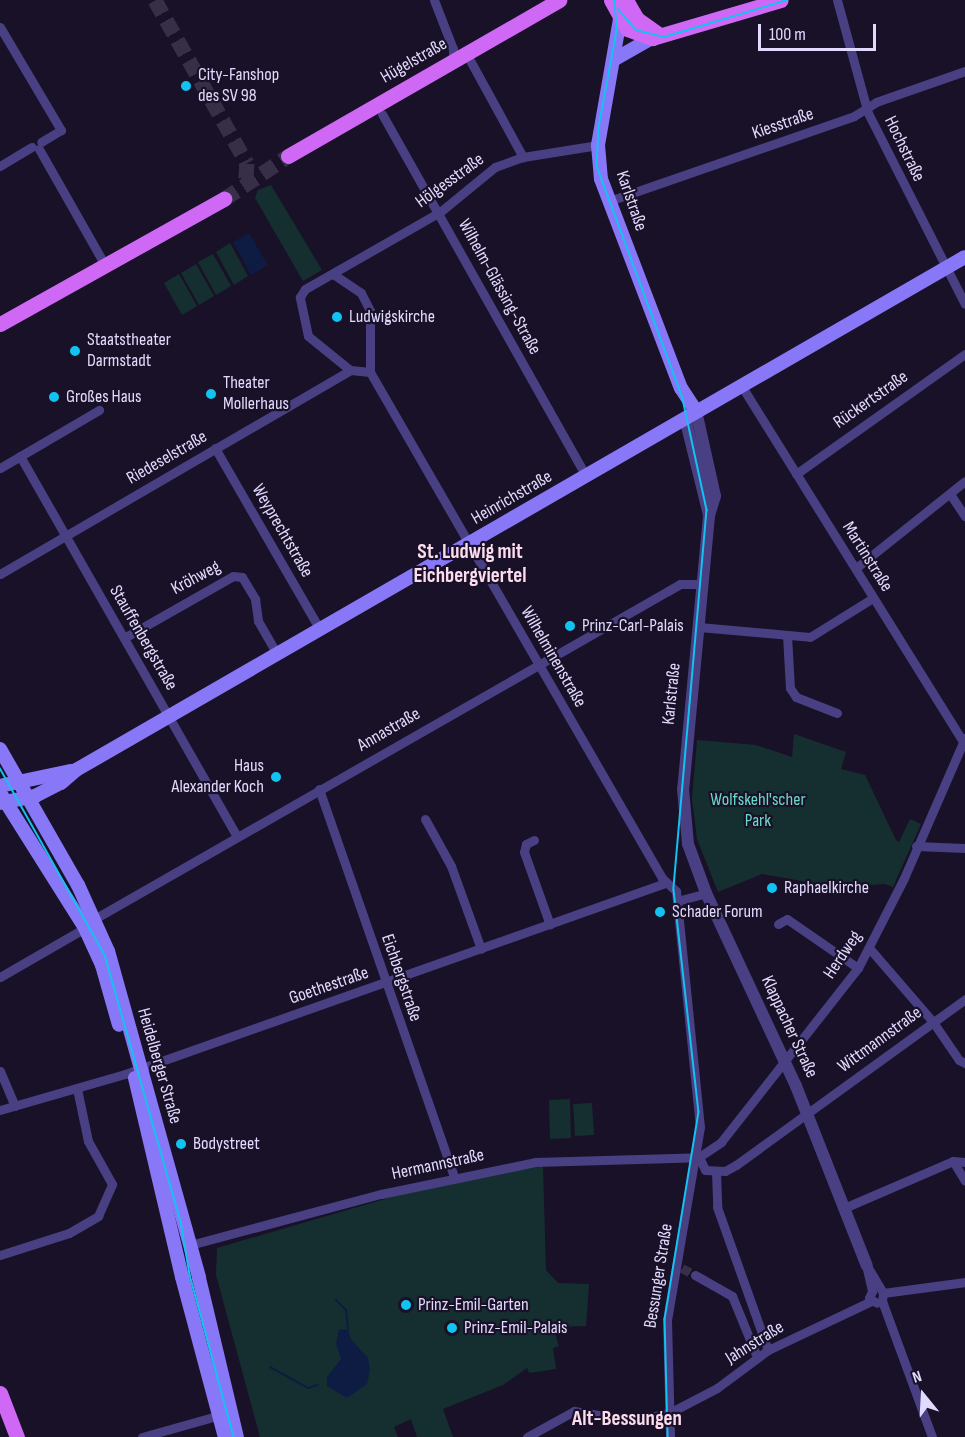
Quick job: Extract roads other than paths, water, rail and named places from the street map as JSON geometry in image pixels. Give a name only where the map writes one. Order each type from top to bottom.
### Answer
[{"type":"main road","name":"Hügelstraße","points":[[288,156],[559,0]]},
{"type":"main road","points":[[611,0],[620,19],[633,32],[656,36]]},
{"type":"main road","points":[[625,0],[637,19],[656,36]]},
{"type":"main road","name":"Karlstraße","points":[[625,0],[598,145],[602,179],[691,415]]},
{"type":"main road","points":[[615,59],[656,36],[781,0]]},
{"type":"main road","points":[[0,324],[224,199]]},
{"type":"main road","name":"Heinrichstraße","points":[[2,799],[30,798],[61,783],[76,770],[965,257]]},
{"type":"main road","name":"Heidelberger Straße","points":[[0,749],[30,798],[96,918],[137,1070],[176,1248],[225,1414],[237,1437]]},
{"type":"main road","name":"Heinrichstraße","points":[[0,786],[76,770]]},
{"type":"main road","name":"Heidelberger Straße","points":[[2,799],[85,928],[102,965],[137,1070],[190,1245],[225,1414],[225,1437]]},
{"type":"main road","points":[[176,1248],[190,1245]]},
{"type":"main road","points":[[0,1393],[16,1436]]},
{"type":"street","points":[[434,0],[453,49],[453,61]]},
{"type":"street","name":"Hochstraße","points":[[837,0],[866,109],[944,269],[965,304]]},
{"type":"street","points":[[0,27],[61,130],[38,146],[0,166]]},
{"type":"street","points":[[466,53],[523,157]]},
{"type":"street","name":"Kiesstraße","points":[[609,201],[811,132],[965,71]]},
{"type":"street","name":"Wilhelm-Glässing-Straße","points":[[382,114],[440,212],[586,476]]},
{"type":"street","name":"Hölgesstraße","points":[[350,370],[315,344],[303,323],[302,293],[440,212],[484,173],[523,157],[598,145]]},
{"type":"street","points":[[38,146],[105,265]]},
{"type":"street","points":[[333,274],[361,293],[370,311],[370,372],[350,370]]},
{"type":"street","name":"Rückertstraße","points":[[796,474],[965,354]]},
{"type":"street","name":"Riedeselstraße","points":[[0,574],[350,370]]},
{"type":"street","name":"Wilhelminenstraße","points":[[370,372],[665,883],[677,896]]},
{"type":"street","name":"Martinstraße","points":[[741,386],[964,742]]},
{"type":"street","points":[[0,468],[99,410]]},
{"type":"street","name":"Karlstraße","points":[[683,803],[710,516],[715,496],[691,415]]},
{"type":"street","name":"Weyprechtstraße","points":[[215,448],[320,630]]},
{"type":"street","name":"Stauffenbergstraße","points":[[20,456],[237,836]]},
{"type":"street","points":[[856,568],[965,482]]},
{"type":"street","points":[[950,494],[965,516]]},
{"type":"street","name":"Kröhweg","points":[[124,638],[233,576],[242,577],[255,599],[258,621],[277,654]]},
{"type":"street","name":"Annastraße","points":[[96,918],[537,663],[680,584],[703,584]]},
{"type":"street","points":[[699,627],[810,637],[873,598]]},
{"type":"street","points":[[787,635],[790,688],[796,697],[837,713]]},
{"type":"street","name":"Herdweg","points":[[698,1157],[721,1142],[784,1058],[858,968],[870,949],[964,742]]},
{"type":"street","name":"Eichbergstraße","points":[[319,789],[454,1177]]},
{"type":"street","name":"Klappacher Straße","points":[[683,803],[688,844],[706,893],[808,1113],[932,1437]]},
{"type":"street","points":[[425,819],[451,866],[481,949]]},
{"type":"street","points":[[534,840],[526,844],[524,852],[550,925]]},
{"type":"street","points":[[916,846],[965,848]]},
{"type":"street","name":"Goethestraße","points":[[0,1110],[137,1070],[665,883]]},
{"type":"street","points":[[706,893],[677,896],[700,1104],[698,1157],[705,1170],[716,1171],[717,1207],[768,1350]]},
{"type":"street","points":[[778,924],[787,919],[858,968]]},
{"type":"street","points":[[0,977],[85,928]]},
{"type":"street","points":[[870,949],[933,1022],[959,1060],[965,1063]]},
{"type":"street","name":"Wittmannstraße","points":[[716,1171],[736,1165],[965,999]]},
{"type":"street","points":[[0,1071],[15,1106]]},
{"type":"street","points":[[0,1254],[69,1233],[98,1216],[112,1184],[88,1141],[77,1089]]},
{"type":"street","name":"Hermannstraße","points":[[190,1245],[454,1177],[535,1162],[698,1157]]},
{"type":"street","name":"Bessunger Straße","points":[[670,1437],[666,1328],[680,1267],[698,1157]]},
{"type":"street","points":[[953,1161],[965,1180]]},
{"type":"street","points":[[844,1208],[953,1161],[965,1162]]},
{"type":"street","points":[[695,1275],[732,1296],[757,1357]]},
{"type":"street","points":[[880,1298],[965,1282]]},
{"type":"street","name":"Jahnstraße","points":[[527,1437],[574,1411],[635,1421],[669,1412],[717,1388],[768,1350],[861,1304],[880,1298]]},
{"type":"street","points":[[142,1437],[225,1414]]},
{"type":"water","points":[[249,233],[268,265],[251,275],[233,242]]},
{"type":"water","points":[[339,1329],[348,1330],[351,1339],[368,1358],[370,1370],[367,1384],[347,1398],[327,1386],[327,1377],[341,1359],[336,1344]]},
{"type":"waterway","points":[[336,1300],[346,1310],[348,1330]]},
{"type":"waterway","points":[[270,1367],[308,1388],[318,1385]]},
{"type":"tunnel","points":[[155,0],[247,163],[245,184]]},
{"type":"tunnel","points":[[224,199],[288,156]]},
{"type":"tunnel","points":[[682,1268],[695,1275]]},
{"type":"tram line","points":[[615,0],[617,31],[599,127],[597,166],[683,399],[707,510],[674,890],[699,1112],[665,1319],[668,1437]]},
{"type":"tram line","points":[[618,9],[636,30],[664,37],[787,0]]},
{"type":"tram line","points":[[0,768],[105,955],[181,1221],[190,1275],[234,1437]]},
{"type":"place","name":"City-Fanshop des SV 98","points":[[186,86]]},
{"type":"place","name":"Ludwigskirche","points":[[337,317]]},
{"type":"place","name":"Staatstheater Darmstadt","points":[[75,351]]},
{"type":"place","name":"Theater Mollerhaus","points":[[211,394]]},
{"type":"place","name":"Großes Haus","points":[[54,397]]},
{"type":"place","name":"Prinz-Carl-Palais","points":[[570,626]]},
{"type":"place","name":"Haus Alexander Koch","points":[[276,777]]},
{"type":"place","name":"Raphaelkirche","points":[[772,888]]},
{"type":"place","name":"Schader Forum","points":[[660,912]]},
{"type":"place","name":"Bodystreet","points":[[181,1144]]},
{"type":"place","name":"Prinz-Emil-Garten","points":[[406,1305]]},
{"type":"place","name":"Prinz-Emil-Palais","points":[[452,1328]]},
{"type":"district","name":"St. Ludwig mit Eichbergviertel","points":[[470,564]]},
{"type":"district","name":"Alt-Bessungen","points":[[627,1419]]},
{"type":"park label","name":"Wolfskehl'scher Park","points":[[758,811]]}]
